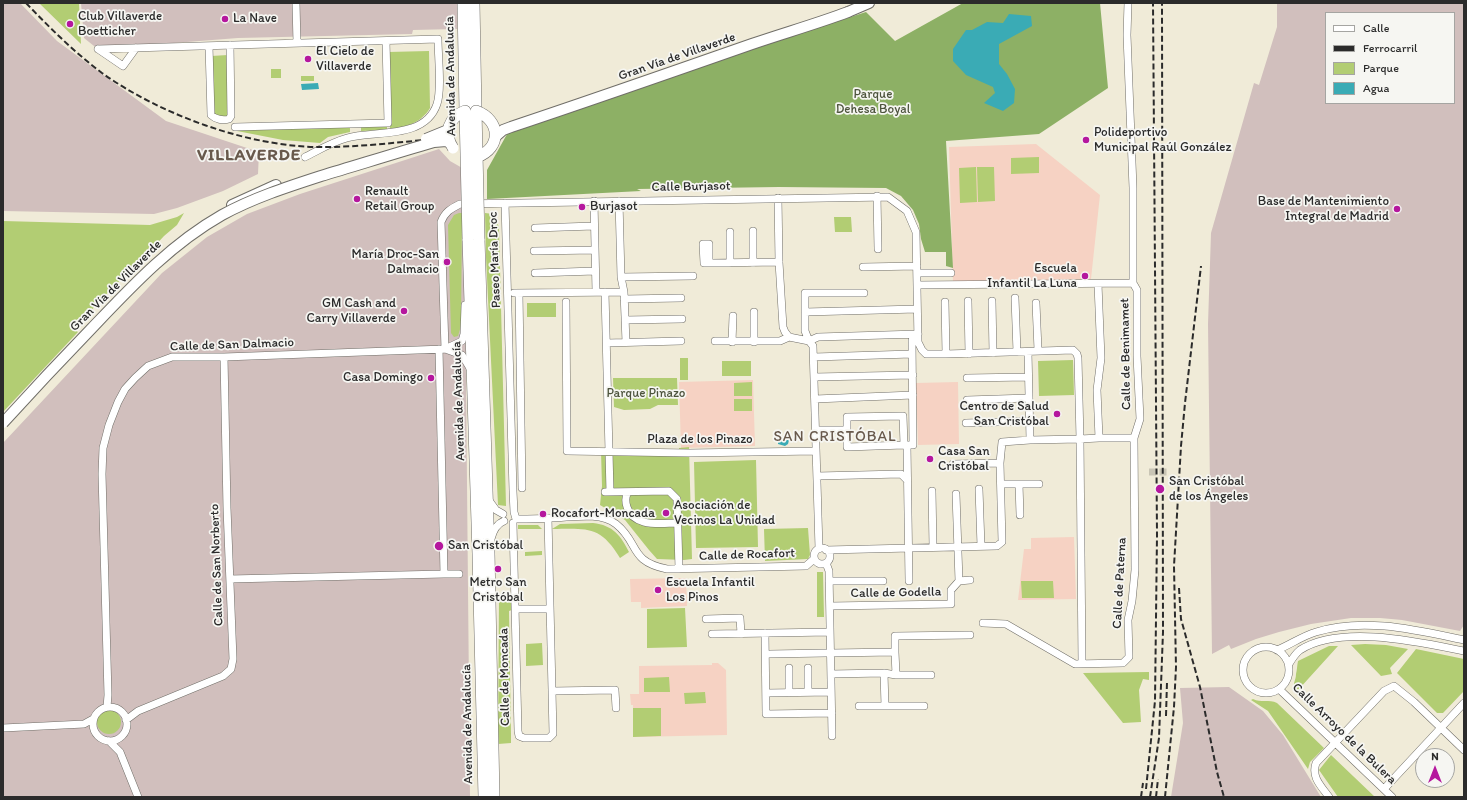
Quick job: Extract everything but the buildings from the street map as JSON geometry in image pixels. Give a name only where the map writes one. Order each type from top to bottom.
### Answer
[{"type":"main road","name":"Avenida de Andalucía","points":[[463,3],[471,111]]},
{"type":"main road","name":"Avenida de Andalucía","points":[[474,3],[471,111],[474,239],[489,553],[494,797]]},
{"type":"main road","points":[[471,111],[484,114],[490,119],[494,126],[495,138],[493,144],[483,155],[472,157],[458,152],[450,143],[448,130],[455,117],[471,111]]},
{"type":"main road","name":"Avenida de Andalucía","points":[[474,239],[469,275],[484,797]]},
{"type":"street","points":[[296,3],[297,43]]},
{"type":"street","name":"Gran Vía de Villaverde","points":[[495,138],[503,130],[511,127],[766,39],[808,27],[847,10],[858,3]]},
{"type":"street","name":"Gran Vía de Villaverde","points":[[494,126],[509,123],[869,3]]},
{"type":"street","name":"Calle de Benimamet","points":[[1128,3],[1127,35],[1133,188],[1133,283],[1136,290],[1140,419],[1134,438]]},
{"type":"street","points":[[136,48],[123,66],[98,49],[438,39],[439,95],[437,105],[429,118],[404,131],[348,137],[333,142],[305,157]]},
{"type":"street","points":[[386,41],[389,133]]},
{"type":"street","points":[[209,46],[211,114],[214,117],[225,120],[229,119],[231,116],[230,45]]},
{"type":"street","points":[[235,127],[388,123]]},
{"type":"street","name":"Gran Vía de Villaverde","points":[[3,416],[126,285],[158,254],[199,224],[246,197],[276,185],[432,137],[448,130]]},
{"type":"street","name":"Gran Vía de Villaverde","points":[[3,423],[130,287],[169,252],[205,225],[259,198],[307,181],[434,142],[446,141],[450,143]]},
{"type":"street","points":[[877,196],[878,249]]},
{"type":"street","name":"Calle Burjasot","points":[[505,203],[888,197],[907,211],[916,232],[918,334]]},
{"type":"street","points":[[778,198],[779,262],[783,327],[785,332],[790,337]]},
{"type":"street","points":[[594,201],[596,292]]},
{"type":"street","points":[[620,201],[622,277],[626,342]]},
{"type":"street","name":"Paseo María Droc","points":[[444,574],[441,222],[448,210],[460,204],[487,205],[505,203],[512,491],[510,516]]},
{"type":"street","points":[[535,228],[594,226]]},
{"type":"street","points":[[753,231],[753,262]]},
{"type":"street","points":[[730,232],[730,263]]},
{"type":"street","points":[[534,251],[595,250]]},
{"type":"street","points":[[709,263],[779,262]]},
{"type":"street","points":[[863,267],[951,273]]},
{"type":"street","points":[[535,273],[595,271]]},
{"type":"street","name":"Calle de San Dalmacio","points":[[442,349],[462,341],[464,334],[465,297],[469,275]]},
{"type":"street","points":[[622,277],[693,276]]},
{"type":"street","name":"Calle de Benimamet","points":[[917,285],[1133,283]]},
{"type":"street","name":"Calle de Benimamet","points":[[1098,284],[1101,358],[1097,390],[1099,438]]},
{"type":"street","points":[[508,293],[605,292],[624,295],[681,298]]},
{"type":"street","points":[[605,292],[609,452],[607,492],[670,491],[677,499],[679,569]]},
{"type":"street","name":"Paseo María Droc","points":[[519,293],[522,488]]},
{"type":"street","points":[[826,563],[830,556],[823,549],[816,476],[814,357],[813,346],[808,341],[805,331],[805,293],[864,293]]},
{"type":"street","points":[[1015,298],[1017,352]]},
{"type":"street","points":[[968,301],[969,354]]},
{"type":"street","points":[[992,301],[993,353]]},
{"type":"street","name":"Plaza de los Pinazo","points":[[566,302],[567,451],[696,453],[816,451]]},
{"type":"street","points":[[945,302],[946,354]]},
{"type":"street","points":[[1036,303],[1038,350]]},
{"type":"street","points":[[805,312],[917,309]]},
{"type":"street","points":[[754,312],[754,342]]},
{"type":"street","points":[[732,342],[733,316]]},
{"type":"street","points":[[625,320],[682,319]]},
{"type":"street","points":[[918,334],[919,345],[926,354],[1028,352],[1038,350],[1073,350],[1077,354],[1080,439],[1082,664]]},
{"type":"street","points":[[715,341],[754,342],[780,340],[790,337],[808,341],[818,337],[918,334]]},
{"type":"street","points":[[909,581],[907,480],[908,445],[913,396],[912,340],[918,334]]},
{"type":"street","points":[[607,343],[681,341]]},
{"type":"street","name":"Calle de San Dalmacio","points":[[107,707],[108,695],[102,474],[103,448],[109,425],[125,389],[148,366],[172,357],[442,349],[462,355],[472,371]]},
{"type":"street","points":[[1028,352],[1030,440]]},
{"type":"street","points":[[814,357],[912,354]]},
{"type":"street","name":"Calle de San Norberto","points":[[126,720],[138,711],[223,676],[231,669],[233,660],[224,356]]},
{"type":"street","points":[[814,377],[913,375]]},
{"type":"street","points":[[968,378],[1028,377]]},
{"type":"street","points":[[815,399],[913,396]]},
{"type":"street","points":[[967,400],[1029,398]]},
{"type":"street","points":[[903,416],[908,445],[848,447],[847,417],[903,416]]},
{"type":"street","points":[[966,423],[1030,420]]},
{"type":"street","points":[[816,430],[847,430]]},
{"type":"street","points":[[826,563],[818,563],[814,559],[816,551],[823,549],[997,546],[1002,542],[1000,463],[1002,442],[1134,438]]},
{"type":"street","name":"Calle de Paterna","points":[[983,623],[1006,624],[1075,664],[1123,663],[1129,657],[1128,620],[1132,601],[1135,570],[1134,438]]},
{"type":"street","points":[[953,464],[1000,463]]},
{"type":"street","points":[[816,476],[900,474],[907,480]]},
{"type":"street","points":[[1001,484],[1039,484]]},
{"type":"street","points":[[1019,484],[1020,515]]},
{"type":"street","points":[[979,489],[981,546]]},
{"type":"street","points":[[932,491],[933,547]]},
{"type":"street","points":[[628,492],[625,503],[628,510],[632,516],[641,522],[678,523]]},
{"type":"street","points":[[956,494],[958,547]]},
{"type":"street","points":[[487,499],[496,510],[510,516]]},
{"type":"street","points":[[489,553],[494,531],[499,523],[510,516]]},
{"type":"street","name":"Calle de Rocafort","points":[[510,516],[548,518],[593,517],[612,521],[625,533],[638,556],[648,563],[667,569],[806,566],[814,559]]},
{"type":"street","name":"Calle de Moncada","points":[[510,516],[516,610],[519,736],[524,738],[550,738],[553,734],[548,518]]},
{"type":"street","name":"Calle de Godella","points":[[830,606],[951,604],[951,590],[959,581],[958,547]]},
{"type":"street","points":[[826,563],[829,571],[830,632],[828,653],[831,674],[832,736]]},
{"type":"street","points":[[230,578],[459,574]]},
{"type":"street","points":[[959,581],[970,580]]},
{"type":"street","name":"Calle de Godella","points":[[829,582],[883,581]]},
{"type":"street","name":"Calle de Moncada","points":[[516,610],[550,609]]},
{"type":"street","points":[[706,619],[740,618],[741,634]]},
{"type":"street","points":[[1277,650],[1294,640],[1315,632],[1331,628],[1350,626],[1384,626],[1418,630],[1464,640]]},
{"type":"street","points":[[712,634],[830,632]]},
{"type":"street","points":[[765,633],[766,714],[832,713]]},
{"type":"street","points":[[896,675],[895,636],[970,634]]},
{"type":"street","points":[[1288,664],[1299,651],[1308,646],[1331,639],[1383,637],[1416,641],[1464,651]]},
{"type":"street","points":[[1263,647],[1270,647],[1277,650],[1286,658],[1288,664],[1288,678],[1279,689],[1272,692],[1265,693],[1257,691],[1246,681],[1243,674],[1246,659],[1256,649],[1263,647]]},
{"type":"street","points":[[770,654],[895,652]]},
{"type":"street","points":[[789,668],[789,693]]},
{"type":"street","points":[[808,668],[808,692]]},
{"type":"street","points":[[831,674],[884,673],[896,675],[931,675]]},
{"type":"street","points":[[884,673],[885,706]]},
{"type":"street","points":[[1329,797],[1314,776],[1313,770],[1316,763],[1384,691],[1394,686],[1414,702],[1464,750]]},
{"type":"street","name":"Calle Arroyo de la Bulera","points":[[1279,689],[1392,797]]},
{"type":"street","points":[[552,691],[615,690],[616,708]]},
{"type":"street","points":[[766,693],[831,692]]},
{"type":"street","points":[[84,724],[93,729],[102,739],[109,741],[115,740],[121,736],[126,729],[126,720],[108,695]]},
{"type":"street","points":[[1384,789],[1464,703]]},
{"type":"street","points":[[859,706],[924,706]]},
{"type":"street","points":[[3,728],[84,724],[93,719],[101,709],[107,707],[116,708]]},
{"type":"street","name":"Calle de San Norberto","points":[[122,713],[138,711]]},
{"type":"street","points":[[93,719],[93,729]]},
{"type":"street","points":[[120,752],[121,736]]},
{"type":"street","points":[[109,741],[120,752],[138,797]]},
{"type":"shaded area","points":[[3,3],[20,3],[57,41],[166,121],[259,152],[258,174],[223,191],[177,208],[154,214],[3,211]]},
{"type":"shaded area","points":[[81,3],[457,3],[457,29],[413,30],[412,34],[238,38],[148,45],[94,46],[84,38]]},
{"type":"shaded area","points":[[1277,3],[1464,3],[1464,625],[1460,631],[1402,620],[1351,618],[1311,624],[1279,632],[1231,649],[1229,645],[1212,654],[1208,324],[1211,233],[1254,83],[1259,85],[1277,27]]},
{"type":"shaded area","points":[[1036,144],[1100,195],[1091,279],[953,282],[949,147]]},
{"type":"shaded area","points":[[439,149],[450,161],[464,169],[470,797],[3,797],[3,443],[162,273],[207,237],[247,214],[300,194]]},
{"type":"shaded area","points":[[753,380],[755,446],[681,448],[679,382]]},
{"type":"shaded area","points":[[958,382],[959,444],[918,445],[916,383]]},
{"type":"shaded area","points":[[1074,537],[1076,599],[1018,600],[1024,549],[1031,549],[1031,538]]},
{"type":"shaded area","name":"Escuela Infantil Los Pinos","points":[[686,578],[687,606],[641,608],[641,602],[631,602],[630,579]]},
{"type":"shaded area","points":[[712,663],[718,663],[726,670],[727,735],[633,737],[633,705],[631,705],[630,694],[639,694],[639,666],[712,665]]},
{"type":"shaded area","points":[[1229,687],[1263,711],[1283,735],[1321,797],[1171,797],[1183,723],[1180,688]]},
{"type":"green space","name":"Club Villaverde Boetticher","points":[[39,3],[79,3],[81,44]]},
{"type":"green space","name":"Parque Dehesa Boyal","points":[[963,3],[1100,3],[1108,88],[1039,134],[946,141],[953,268],[946,266],[946,252],[925,252],[919,224],[913,210],[901,196],[886,188],[779,187],[637,189],[641,191],[487,199],[487,170],[511,127],[866,12],[895,41]]},
{"type":"green space","points":[[429,51],[430,108],[418,121],[413,124],[390,130],[388,52]]},
{"type":"green space","points":[[228,55],[230,113],[227,118],[214,115],[211,56]]},
{"type":"green space","points":[[271,69],[281,69],[281,78],[271,78]]},
{"type":"green space","points":[[301,76],[314,76],[314,81],[301,81]]},
{"type":"green space","points":[[361,125],[387,125],[387,130],[361,131]]},
{"type":"green space","points":[[350,126],[350,132],[328,137],[320,143],[283,140],[237,131],[237,129]]},
{"type":"green space","points":[[1039,157],[1039,173],[1011,174],[1011,158]]},
{"type":"green space","points":[[976,167],[977,202],[960,203],[959,168]]},
{"type":"green space","points":[[977,167],[994,167],[995,201],[978,202]]},
{"type":"green space","points":[[184,213],[177,225],[113,287],[74,329],[78,332],[3,412],[3,221],[150,225],[177,217]]},
{"type":"green space","points":[[462,213],[461,326],[458,336],[454,337],[451,333],[448,225],[454,215]]},
{"type":"green space","points":[[485,213],[493,214],[499,227],[506,506],[498,505]]},
{"type":"green space","points":[[834,217],[851,217],[852,232],[835,232]]},
{"type":"green space","points":[[527,303],[556,303],[556,317],[527,317]]},
{"type":"green space","points":[[680,358],[688,358],[688,380],[680,380]]},
{"type":"green space","points":[[1073,360],[1074,395],[1039,396],[1038,361]]},
{"type":"green space","points":[[722,361],[751,361],[751,376],[722,376]]},
{"type":"green space","name":"Parque Pinazo","points":[[613,378],[677,378],[678,405],[658,405],[650,409],[624,410],[614,407]]},
{"type":"green space","points":[[752,382],[752,396],[734,396],[734,383]]},
{"type":"green space","points":[[734,399],[752,399],[752,411],[734,411]]},
{"type":"green space","points":[[689,447],[692,559],[657,559],[625,520],[600,505],[602,486],[601,451],[679,452],[679,448]]},
{"type":"green space","points":[[756,460],[758,547],[696,548],[694,462]]},
{"type":"green space","points":[[593,523],[606,526],[616,532],[629,552],[620,558],[613,547],[606,540],[599,534],[592,531],[584,529],[552,529],[560,524]]},
{"type":"green space","points":[[518,525],[538,525],[542,529],[518,529]]},
{"type":"green space","points":[[808,528],[810,555],[808,559],[765,561],[764,529]]},
{"type":"green space","points":[[542,551],[542,555],[525,556],[525,552]]},
{"type":"green space","points":[[817,572],[823,572],[824,617],[817,617]]},
{"type":"green space","points":[[1021,581],[1053,581],[1054,598],[1022,598]]},
{"type":"green space","points":[[511,594],[512,610],[509,611],[511,743],[498,744],[499,595]]},
{"type":"green space","points":[[685,608],[687,647],[647,648],[647,609]]},
{"type":"green space","points":[[542,643],[543,665],[526,666],[526,644]]},
{"type":"green space","points":[[1351,645],[1386,645],[1408,649],[1390,668],[1392,674],[1381,676]]},
{"type":"green space","points":[[1329,646],[1338,646],[1299,689],[1295,690],[1294,684],[1298,661]]},
{"type":"green space","points":[[1416,649],[1464,659],[1464,691],[1443,713],[1437,713],[1397,673]]},
{"type":"green space","points":[[1149,672],[1149,680],[1143,679],[1139,690],[1141,722],[1123,723],[1083,673]]},
{"type":"green space","points":[[669,677],[670,692],[644,692],[644,678]]},
{"type":"green space","points":[[705,692],[706,703],[685,704],[684,693]]},
{"type":"green space","points":[[1253,699],[1277,703],[1324,748],[1310,762],[1308,769],[1268,711],[1251,700]]},
{"type":"green space","points":[[633,708],[661,708],[661,736],[633,737]]},
{"type":"green space","points":[[109,710],[114,711],[120,717],[120,727],[114,733],[109,734],[104,733],[98,727],[97,722],[98,717],[104,711]]},
{"type":"green space","points":[[1331,755],[1375,797],[1338,797],[1319,770]]},
{"type":"water","points":[[1009,14],[1031,16],[1032,26],[999,44],[999,64],[1007,74],[1015,89],[1014,103],[1003,111],[984,103],[995,93],[993,87],[966,75],[953,61],[953,49],[966,30],[972,30],[987,22],[1003,23]]},
{"type":"water","points":[[318,83],[319,89],[302,90],[301,84]]},
{"type":"water","points":[[783,438],[789,440],[788,444],[785,446],[778,444],[778,442]]},
{"type":"tunnel","points":[[1149,472],[1169,472]]},
{"type":"railway","points":[[26,3],[62,40],[102,73],[151,102],[208,126],[267,142],[296,146],[352,146],[436,139]]},
{"type":"railway","points":[[1146,789],[1155,701],[1157,535],[1153,3]]},
{"type":"railway","points":[[1150,797],[1159,738],[1163,632],[1162,3]]},
{"type":"railway","points":[[1165,797],[1174,707],[1176,667],[1174,566],[1181,446],[1201,266]]},
{"type":"railway","points":[[1179,588],[1181,619],[1200,687],[1217,772],[1224,797]]},
{"type":"railway","points":[[1166,716],[1167,682]]},
{"type":"railway","points":[[1156,797],[1158,779]]},
{"type":"railway","points":[[1141,797],[1143,783]]},
{"type":"place","name":"La Nave","points":[[225,19]]},
{"type":"place","name":"Club Villaverde Boetticher","points":[[70,24]]},
{"type":"place","name":"El Cielo de Villaverde","points":[[308,59]]},
{"type":"place","name":"Polideportivo Municipal Raúl González","points":[[1086,140]]},
{"type":"place","name":"Renault Retail Group","points":[[357,199]]},
{"type":"place","name":"Burjasot","points":[[582,207]]},
{"type":"place","name":"Base de Mantenimiento Integral de Madrid","points":[[1397,209]]},
{"type":"place","name":"María Droc-San Dalmacio","points":[[447,262]]},
{"type":"place","name":"Escuela Infantil La Luna","points":[[1085,276]]},
{"type":"place","name":"GM Cash and Carry Villaverde","points":[[404,311]]},
{"type":"place","name":"Casa Domingo","points":[[431,378]]},
{"type":"place","name":"Centro de Salud San Cristóbal","points":[[1057,414]]},
{"type":"place","name":"Casa San Cristóbal","points":[[930,459]]},
{"type":"place","name":"San Cristóbal de los Ángeles","points":[[1160,489]]},
{"type":"place","name":"Asociación de Vecinos La Unidad","points":[[666,513]]},
{"type":"place","name":"Rocafort-Moncada","points":[[543,514]]},
{"type":"place","name":"San Cristóbal","points":[[439,546]]},
{"type":"place","name":"Metro San Cristóbal","points":[[498,569]]},
{"type":"place","name":"Escuela Infantil Los Pinos","points":[[658,590]]},
{"type":"district","name":"VILLAVERDE","points":[[249,156]]},
{"type":"district","name":"SAN CRISTÓBAL","points":[[835,437]]}]
